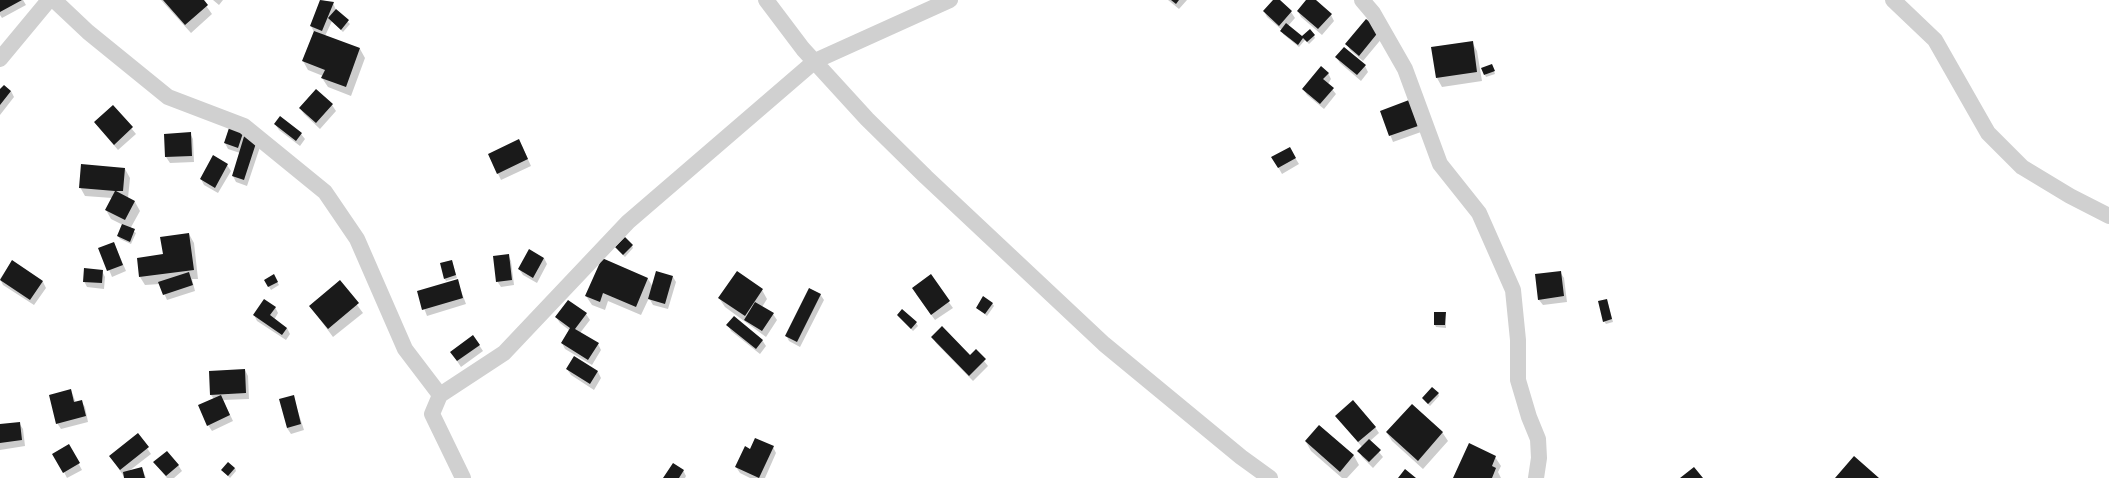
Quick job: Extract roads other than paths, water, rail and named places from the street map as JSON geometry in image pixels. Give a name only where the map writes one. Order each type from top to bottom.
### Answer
[{"type":"street","points":[[0,59],[49,0]]},
{"type":"street","points":[[54,0],[88,32],[168,97],[244,126],[324,192],[358,238],[405,349],[440,395]]},
{"type":"street","points":[[766,0],[815,61],[867,119],[910,161],[1104,344],[1241,457],[1270,478]]},
{"type":"street","points":[[463,478],[432,414],[440,395],[504,353],[628,222],[815,61],[950,0]]},
{"type":"street","points":[[1362,0],[1373,13],[1405,69],[1440,164],[1479,213],[1513,290],[1518,340],[1518,380],[1529,417],[1538,439],[1539,458],[1536,478]]},
{"type":"street","points":[[1893,0],[1935,40],[1988,134],[2022,167],[2070,196],[2109,216]]}]
